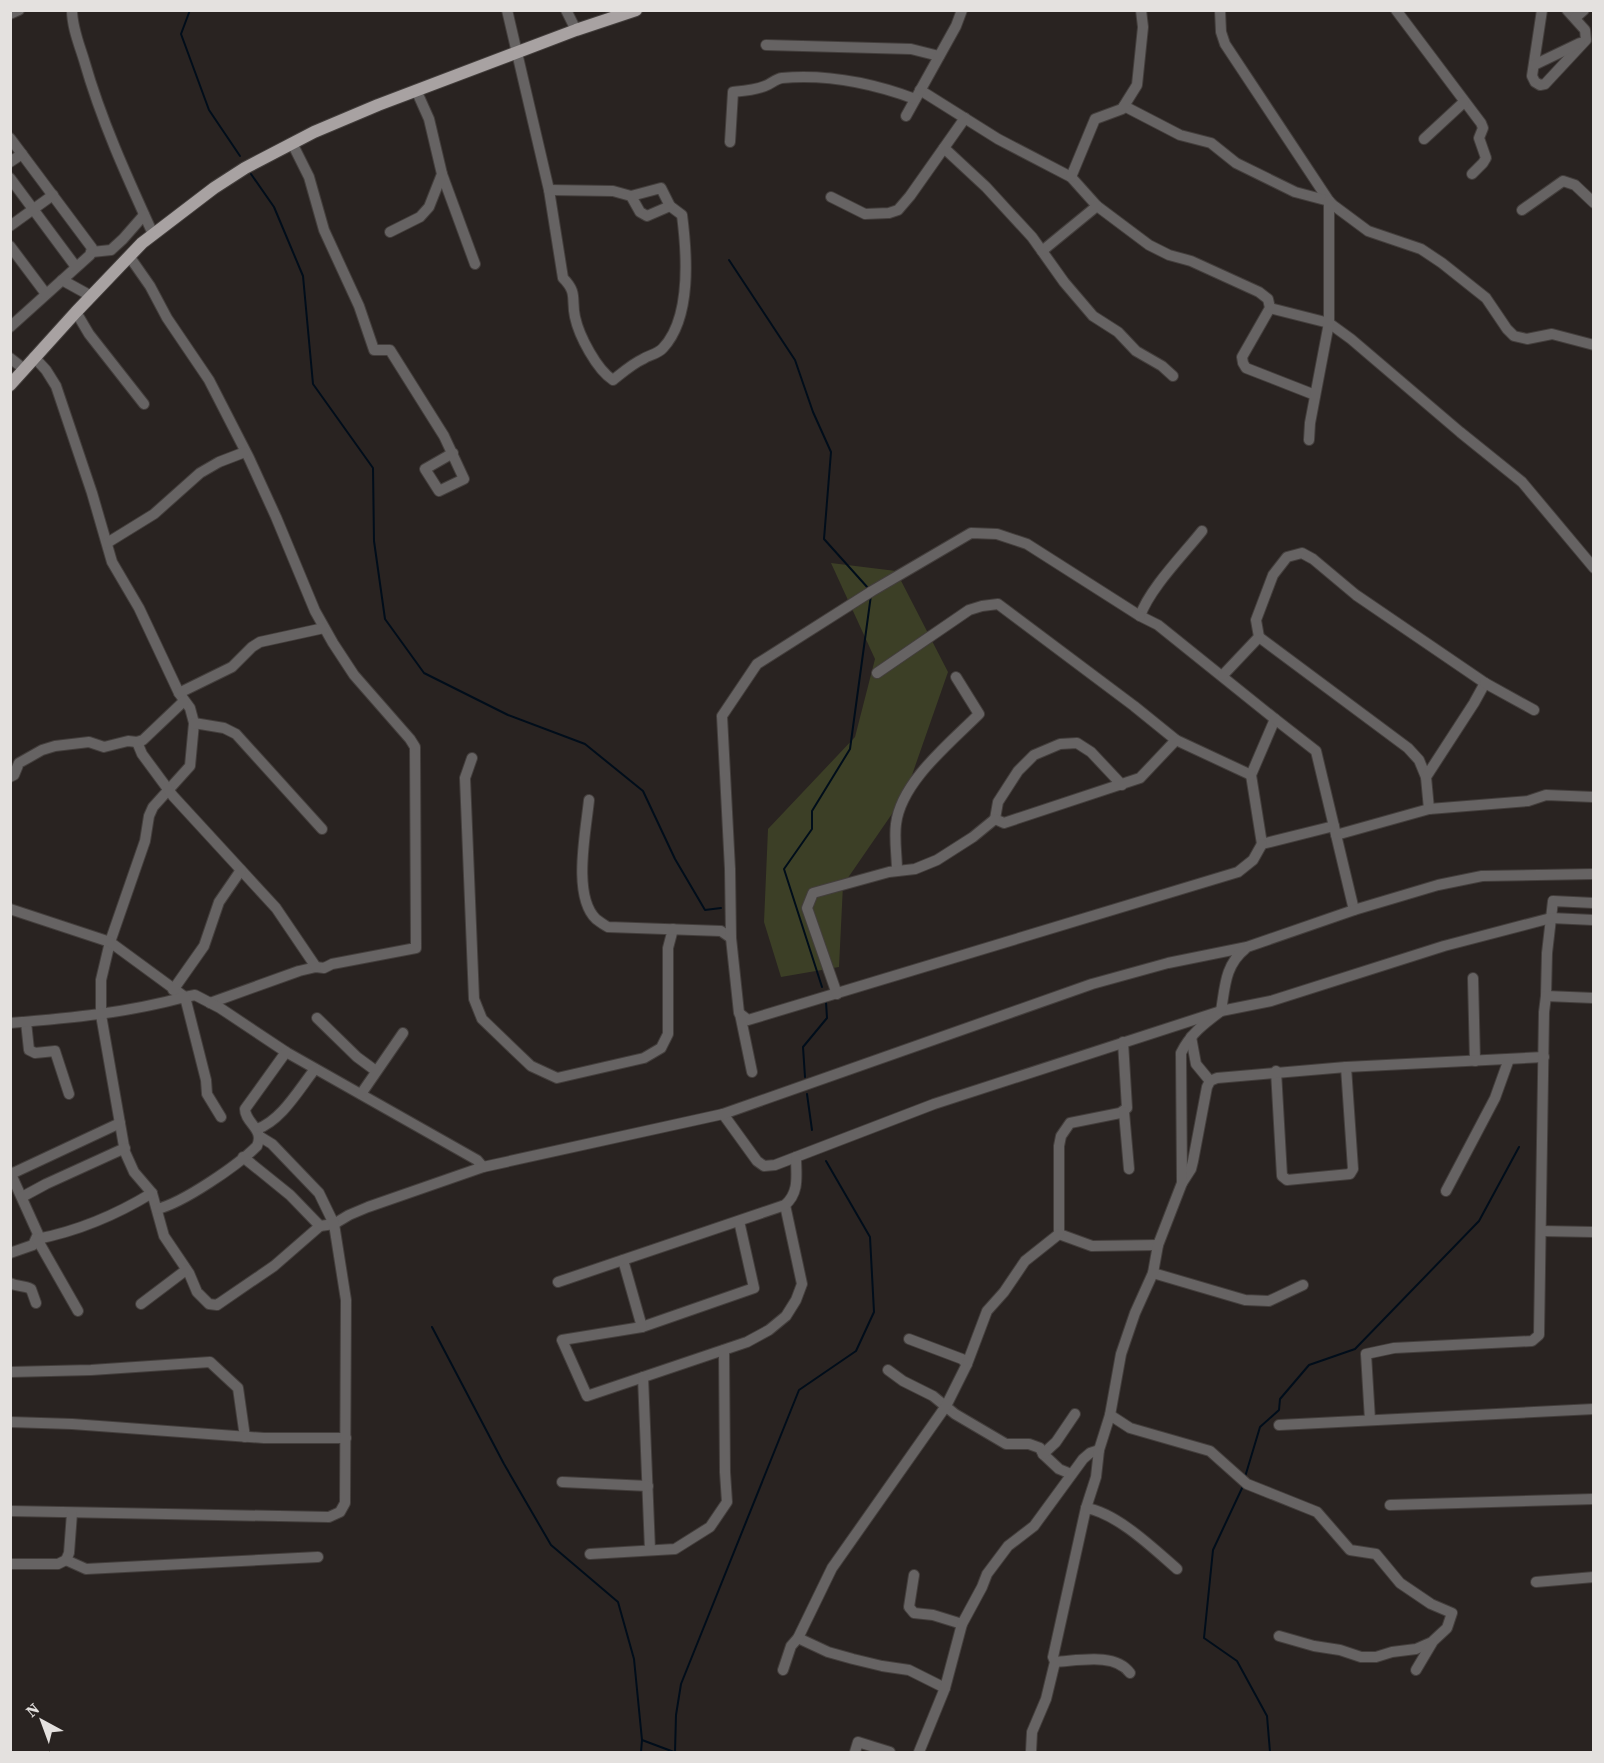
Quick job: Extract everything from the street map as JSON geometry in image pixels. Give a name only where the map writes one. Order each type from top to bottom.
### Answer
[{"type":"main road","points":[[10,385],[129,256],[153,234],[245,168],[292,143],[416,90],[636,10]]},
{"type":"street","points":[[10,14],[20,10]]},
{"type":"street","points":[[72,10],[75,29],[108,133],[153,234]]},
{"type":"street","points":[[507,10],[515,53],[549,190],[563,278],[571,286],[575,317],[593,357],[604,374],[613,380],[642,359],[662,350],[675,333],[685,293],[685,235],[682,215],[670,206],[662,188],[631,196],[613,191],[549,190]]},
{"type":"street","points":[[566,10],[576,30]]},
{"type":"street","points":[[906,116],[956,27],[962,10]]},
{"type":"street","points":[[1071,177],[1095,119],[1118,112],[1138,82],[1143,27],[1142,10]]},
{"type":"street","points":[[1220,10],[1221,32],[1226,44],[1329,201],[1368,231],[1421,249],[1442,263],[1486,298],[1514,336],[1527,339],[1552,334],[1593,345]]},
{"type":"street","points":[[1396,10],[1483,128],[1479,138],[1486,158],[1472,174]]},
{"type":"street","points":[[1542,10],[1532,76],[1534,82],[1540,85],[1545,84],[1586,40],[1585,30],[1571,14],[1584,10]]},
{"type":"street","points":[[1534,65],[1586,40]]},
{"type":"street","points":[[766,45],[911,49],[939,56]]},
{"type":"street","points":[[730,142],[733,92],[765,86],[779,78],[837,78],[917,95],[965,118],[998,140],[1071,177],[1097,206],[1149,245],[1259,292],[1268,299],[1270,309],[1242,357],[1243,363],[1246,368],[1315,395]]},
{"type":"street","points":[[416,90],[429,119],[442,174],[475,264]]},
{"type":"street","points":[[1424,139],[1464,102]]},
{"type":"street","points":[[1124,106],[1180,135],[1210,143],[1236,163],[1294,192],[1329,201]]},
{"type":"street","points":[[831,197],[865,214],[889,213],[898,210],[965,118]]},
{"type":"street","points":[[10,138],[92,248],[92,252]]},
{"type":"street","points":[[292,143],[309,177],[324,230],[359,306],[374,350],[390,350],[453,453]]},
{"type":"street","points":[[944,148],[986,187],[1032,237],[1093,316],[1118,332],[1136,351],[1162,366],[1173,376]]},
{"type":"street","points":[[10,162],[22,154]]},
{"type":"street","points":[[390,232],[420,217],[429,207],[442,174]]},
{"type":"street","points":[[10,178],[76,267]]},
{"type":"street","points":[[1522,210],[1563,181],[1575,186],[1593,203]]},
{"type":"street","points":[[10,226],[53,195]]},
{"type":"street","points":[[631,196],[640,212],[647,216],[670,206]]},
{"type":"street","points":[[1309,440],[1329,323],[1329,201]]},
{"type":"street","points":[[1042,251],[1097,206]]},
{"type":"street","points":[[12,320],[46,294],[92,252],[111,250],[144,215]]},
{"type":"street","points":[[10,246],[46,294]]},
{"type":"street","points":[[129,256],[209,380],[276,517],[324,628],[354,675],[415,747],[416,948],[291,973],[210,1003]]},
{"type":"street","points":[[62,280],[91,296]]},
{"type":"street","points":[[1270,309],[1329,323],[1522,482],[1593,568]]},
{"type":"street","points":[[76,312],[89,334],[144,404]]},
{"type":"street","points":[[10,357],[24,369]]},
{"type":"street","points":[[34,357],[56,386],[112,562],[139,608],[181,697],[190,708],[194,723],[190,766],[153,807],[149,816],[145,842],[110,942],[101,980],[101,1016],[125,1148],[134,1172],[152,1193],[164,1236],[196,1292],[209,1304],[217,1305],[274,1266],[320,1226],[334,1224],[368,1207],[483,1167],[723,1114],[1092,984],[1168,963],[1247,947],[1354,910],[1438,885],[1482,876],[1593,874]]},
{"type":"street","points":[[107,543],[154,514],[200,473],[219,462],[245,452]]},
{"type":"street","points":[[1140,616],[1152,594],[1202,531]]},
{"type":"street","points":[[752,1072],[739,1013],[731,938],[722,716],[757,664],[872,591],[970,533],[997,534],[1028,544],[1140,616],[1158,625],[1316,751],[1354,910]]},
{"type":"street","points":[[1429,809],[1426,777],[1419,759],[1408,748],[1259,637],[1256,620],[1273,575],[1287,557],[1302,553],[1313,559],[1356,595],[1485,683],[1534,710]]},
{"type":"street","points":[[877,673],[969,610],[998,603],[1176,740],[1251,775]]},
{"type":"street","points":[[10,777],[14,775],[19,763],[42,750],[55,746],[89,742],[104,747],[128,741],[137,742],[148,737],[181,697],[232,667],[260,642],[324,628]]},
{"type":"street","points":[[1223,675],[1259,637]]},
{"type":"street","points":[[897,871],[896,823],[905,795],[924,770],[979,714],[956,677]]},
{"type":"street","points":[[1426,777],[1474,704],[1485,683]]},
{"type":"street","points":[[739,1013],[748,1020],[1238,872],[1253,860],[1262,843],[1251,775],[1275,719]]},
{"type":"street","points":[[194,723],[224,728],[236,734],[322,829]]},
{"type":"street","points":[[995,819],[1004,823],[1140,778],[1176,740]]},
{"type":"street","points":[[137,742],[142,753],[169,790],[276,908],[316,967]]},
{"type":"street","points":[[837,994],[807,908],[813,893],[897,871],[915,869],[937,860],[973,837],[995,819],[998,802],[1018,771],[1034,755],[1059,744],[1077,743],[1091,752],[1122,785]]},
{"type":"street","points":[[472,758],[465,778],[474,999],[482,1019],[531,1066],[557,1078],[644,1058],[661,1048],[668,1034],[668,948],[674,929]]},
{"type":"street","points":[[1262,843],[1335,831],[1429,809],[1528,801],[1546,795],[1593,798]]},
{"type":"street","points":[[589,800],[582,878],[585,901],[595,918],[608,927],[721,932],[731,938]]},
{"type":"street","points":[[173,990],[204,946],[219,902],[241,870]]},
{"type":"street","points":[[1370,1420],[1366,1354],[1394,1348],[1532,1341],[1539,1335],[1547,953],[1553,901],[1593,903]]},
{"type":"street","points":[[10,909],[110,942],[185,997],[206,1080],[207,1094],[222,1117]]},
{"type":"street","points":[[723,1114],[757,1161],[764,1166],[775,1165],[934,1104],[1221,1011],[1271,1001],[1444,946],[1551,918],[1593,920]]},
{"type":"street","points":[[1182,1184],[1180,1053],[1191,1037],[1221,1011],[1227,972],[1235,957],[1247,947]]},
{"type":"street","points":[[1473,978],[1475,1061]]},
{"type":"street","points":[[10,1023],[101,1016],[195,995],[315,1069],[477,1160],[483,1167]]},
{"type":"street","points":[[1546,996],[1593,998]]},
{"type":"street","points":[[317,1018],[357,1057],[376,1071]]},
{"type":"street","points":[[26,1022],[29,1050],[35,1053],[56,1051],[69,1094]]},
{"type":"street","points":[[361,1094],[404,1033]]},
{"type":"street","points":[[1191,1037],[1196,1064],[1210,1081]]},
{"type":"street","points":[[1123,1042],[1127,1108],[1124,1112],[1129,1168]]},
{"type":"street","points":[[10,1511],[72,1514],[329,1517],[340,1512],[345,1503],[346,1300],[334,1224],[319,1193],[258,1132],[245,1114],[245,1109],[286,1052]]},
{"type":"street","points":[[1031,1752],[1032,1732],[1046,1699],[1055,1662],[1053,1657],[1086,1508],[1096,1478],[1099,1450],[1110,1415],[1121,1354],[1135,1313],[1154,1273],[1158,1245],[1182,1184],[1194,1161],[1210,1081],[1217,1078],[1276,1071],[1544,1057]]},
{"type":"street","points":[[1446,1191],[1495,1098],[1509,1059]]},
{"type":"street","points":[[1276,1071],[1282,1176],[1287,1180],[1350,1174],[1353,1169],[1346,1066]]},
{"type":"street","points":[[157,1209],[170,1206],[207,1183],[257,1146],[258,1132],[278,1115],[315,1069]]},
{"type":"street","points":[[1059,1234],[1061,1136],[1070,1123],[1124,1112]]},
{"type":"street","points":[[78,1311],[37,1239],[36,1226],[11,1173],[120,1123]]},
{"type":"street","points":[[22,1197],[125,1148]]},
{"type":"street","points":[[243,1157],[290,1194],[320,1226]]},
{"type":"street","points":[[558,1281],[786,1205],[797,1190],[796,1157]]},
{"type":"street","points":[[11,1250],[33,1245],[37,1239],[90,1225],[131,1206],[152,1193]]},
{"type":"street","points":[[739,1221],[754,1288],[642,1327],[562,1340],[587,1396],[747,1342],[769,1330],[786,1316],[802,1284],[786,1205]]},
{"type":"street","points":[[1541,1231],[1593,1232]]},
{"type":"street","points":[[1059,1234],[1092,1246],[1158,1245]]},
{"type":"street","points":[[783,1670],[791,1646],[798,1638],[832,1568],[946,1406],[967,1364],[987,1311],[1025,1261],[1059,1234]]},
{"type":"street","points":[[622,1260],[642,1327]]},
{"type":"street","points":[[1154,1273],[1245,1300],[1269,1301],[1303,1285]]},
{"type":"street","points":[[141,1304],[186,1275]]},
{"type":"street","points":[[10,1283],[14,1286],[24,1285],[31,1289],[36,1303]]},
{"type":"street","points":[[909,1339],[962,1359],[967,1364]]},
{"type":"street","points":[[590,1554],[675,1549],[710,1527],[727,1502],[724,1472],[724,1350]]},
{"type":"street","points":[[10,1372],[91,1370],[210,1362],[238,1389],[245,1437]]},
{"type":"street","points":[[888,1370],[903,1381],[933,1396],[955,1414],[1006,1444],[1029,1444],[1040,1449],[1059,1469],[1071,1474]]},
{"type":"street","points":[[643,1377],[650,1550]]},
{"type":"street","points":[[1279,1425],[1593,1409]]},
{"type":"street","points":[[1043,1454],[1056,1442],[1075,1414]]},
{"type":"street","points":[[1110,1415],[1130,1428],[1210,1451],[1247,1484],[1317,1512],[1350,1550],[1376,1554],[1400,1583],[1431,1604],[1452,1613],[1447,1628],[1432,1642],[1416,1670]]},
{"type":"street","points":[[10,1422],[72,1424],[245,1437],[346,1438]]},
{"type":"street","points":[[918,1752],[945,1688],[962,1624],[987,1574],[999,1556],[1034,1526],[1071,1474],[1090,1453],[1099,1450]]},
{"type":"street","points":[[562,1482],[648,1486]]},
{"type":"street","points":[[1390,1504],[1593,1499]]},
{"type":"street","points":[[1086,1508],[1100,1511],[1121,1523],[1177,1569]]},
{"type":"street","points":[[10,1564],[58,1564],[66,1560],[69,1553],[72,1514]]},
{"type":"street","points":[[66,1560],[86,1569],[318,1557]]},
{"type":"street","points":[[914,1575],[910,1610],[914,1613],[933,1615],[962,1624]]},
{"type":"street","points":[[1536,1582],[1593,1576]]},
{"type":"street","points":[[1279,1636],[1361,1657],[1376,1657],[1416,1649],[1432,1642]]},
{"type":"street","points":[[798,1638],[828,1652],[882,1666],[909,1670],[945,1688]]},
{"type":"street","points":[[1055,1662],[1109,1660],[1125,1666],[1130,1673]]},
{"type":"street","points":[[855,1752],[858,1742],[890,1752]]},
{"type":"green space","points":[[831,563],[896,571],[948,672],[905,795],[843,885],[839,967],[781,977],[764,922],[768,829],[855,737],[875,659]]},
{"type":"waterway","points":[[190,10],[181,34],[209,110],[240,156]]},
{"type":"waterway","points":[[251,174],[274,207],[303,276],[313,384],[373,468],[374,541],[385,619],[424,673],[508,715],[585,744],[643,791],[675,859],[705,910],[721,908]]},
{"type":"waterway","points":[[729,260],[795,360],[813,412],[831,452],[824,539],[868,588]]},
{"type":"waterway","points":[[822,987],[784,869],[812,829],[812,811],[850,749],[871,595]]},
{"type":"waterway","points":[[805,1077],[803,1047],[827,1018],[826,1002]]},
{"type":"waterway","points":[[807,1094],[812,1130]]},
{"type":"waterway","points":[[1245,1477],[1260,1427],[1279,1410],[1280,1399],[1309,1365],[1355,1349],[1479,1221],[1519,1147]]},
{"type":"waterway","points":[[675,1752],[676,1715],[681,1684],[799,1390],[856,1351],[874,1312],[870,1237],[826,1161]]},
{"type":"waterway","points":[[432,1327],[504,1464],[551,1545],[618,1602],[634,1659],[642,1740]]},
{"type":"waterway","points":[[1243,1486],[1213,1550],[1204,1638],[1237,1661],[1267,1716],[1270,1752]]},
{"type":"waterway","points":[[641,1752],[642,1740],[674,1752]]}]
